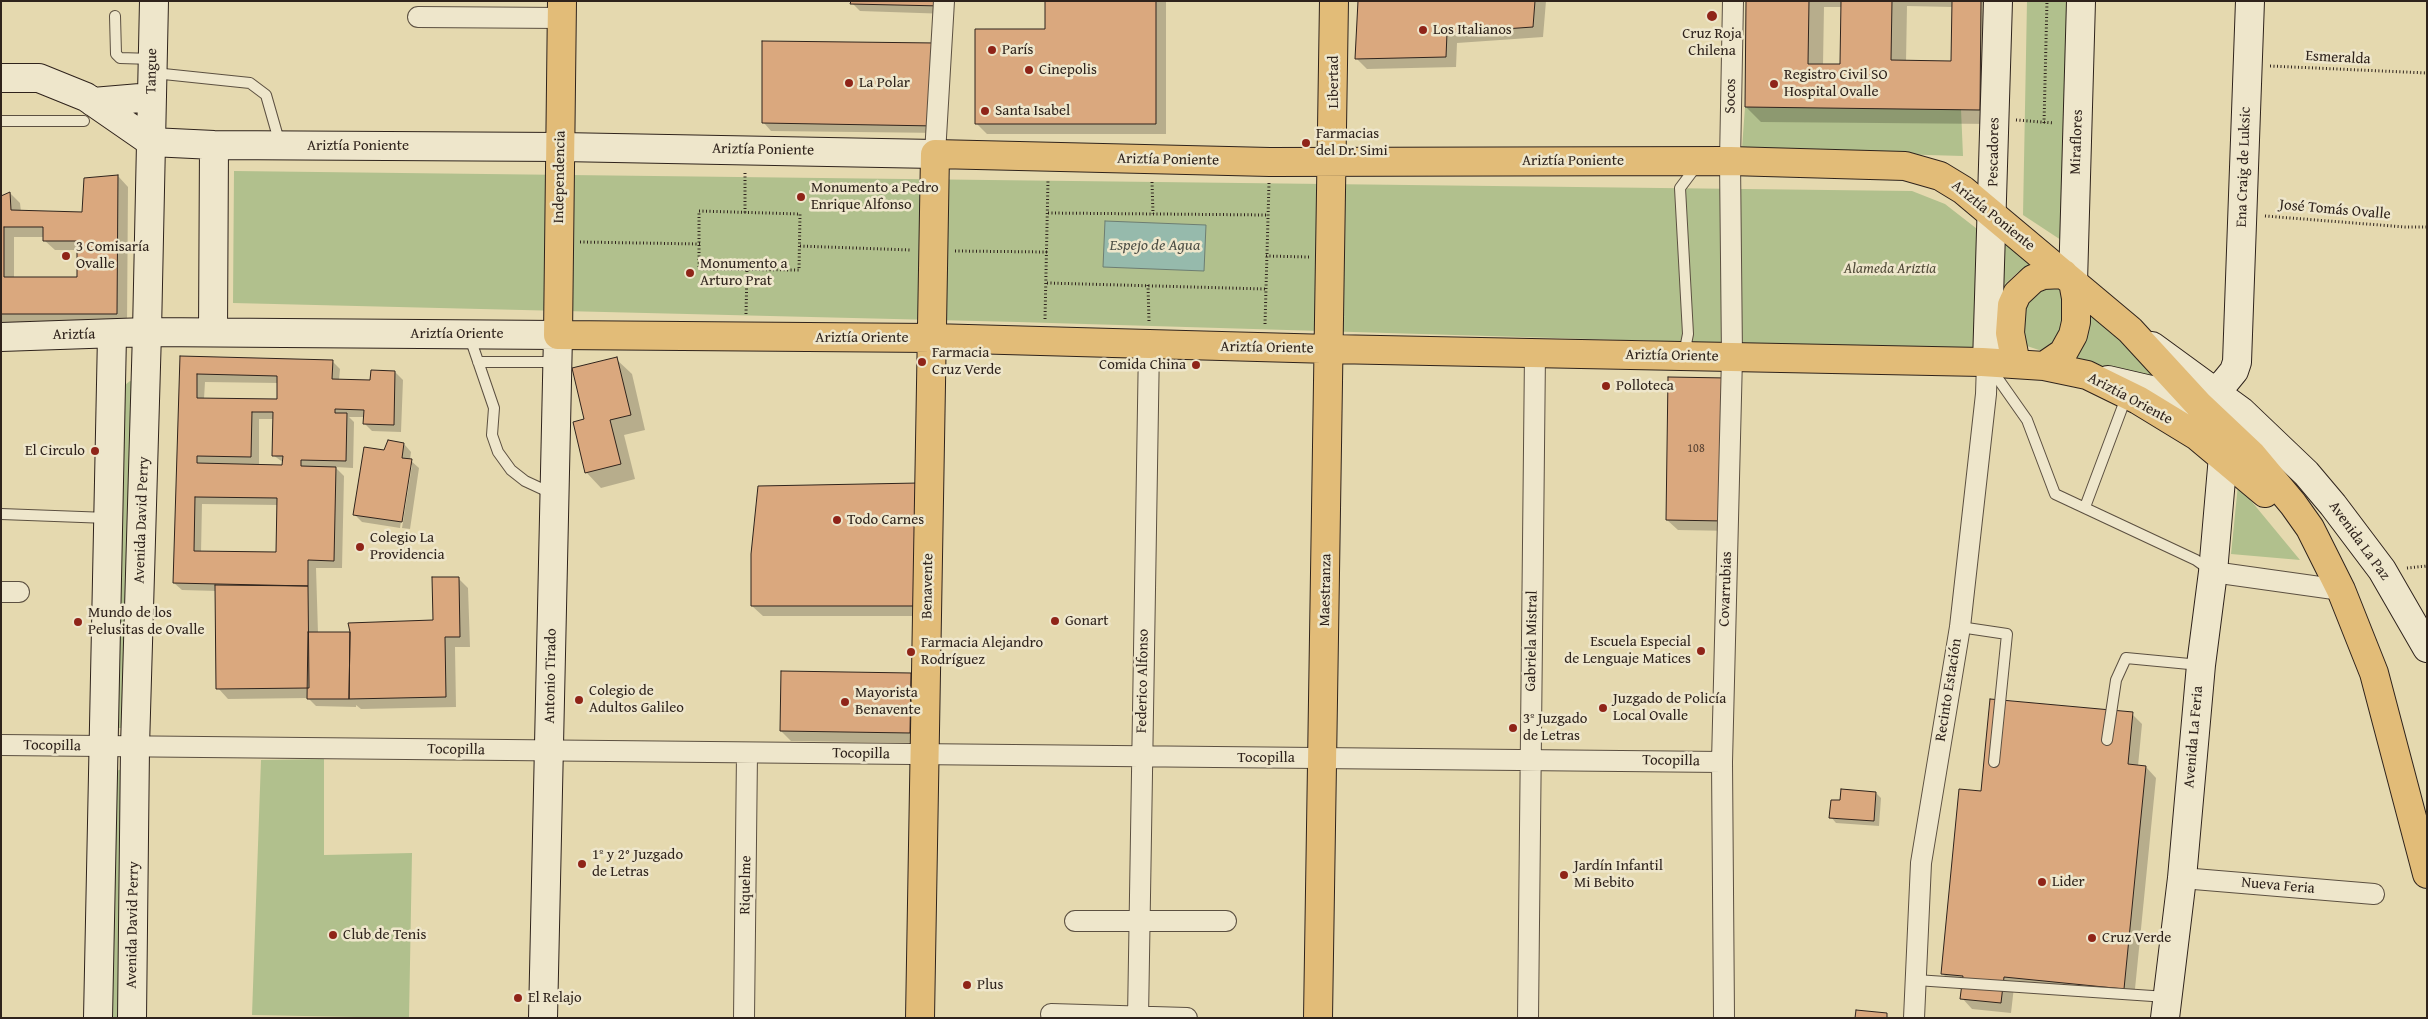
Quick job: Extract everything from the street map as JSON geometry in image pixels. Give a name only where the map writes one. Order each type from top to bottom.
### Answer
[{"type":"main road","name":"Tangue","points":[[151,142],[154,1]]},
{"type":"main road","name":"Libertad","points":[[1333,162],[1334,1]]},
{"type":"main road","name":"Pescadores","points":[[1987,362],[1998,1]]},
{"type":"main road","name":"Miraflores","points":[[2068,278],[2081,1]]},
{"type":"main road","name":"Ena Craig de Luksic","points":[[2242,411],[2237,382],[2237,362],[2250,1]]},
{"type":"main road","name":"Independencia","points":[[558,341],[562,10]]},
{"type":"main road","points":[[89,112],[152,76]]},
{"type":"main road","points":[[1,78],[39,78],[86,97],[89,112]]},
{"type":"main road","points":[[89,112],[151,142]]},
{"type":"main road","name":"Ariztía Poniente","points":[[151,142],[214,145],[745,150],[1270,162],[1730,161],[1917,168],[1952,182],[2130,330],[2209,405],[2287,496],[2310,528],[2323,554]]},
{"type":"main road","name":"Avenida David Perry","points":[[132,1018],[135,747],[148,332],[151,142]]},
{"type":"main road","points":[[213,332],[214,145]]},
{"type":"main road","name":"Benavente","points":[[920,1018],[935,154]]},
{"type":"main road","name":"Maestranza","points":[[1318,1018],[1333,162]]},
{"type":"main road","points":[[2016,364],[2010,333],[2012,305],[2017,294],[2033,279],[2043,275],[2068,278],[2076,298],[2076,322],[2073,335],[2063,353],[2044,366]]},
{"type":"main road","name":"Avenida La Paz","points":[[2130,330],[2192,374],[2209,405],[2276,446]]},
{"type":"main road","name":"Ariztía Oriente","points":[[148,332],[469,334],[558,341],[746,337],[932,338],[1265,348],[1987,362],[2044,366],[2088,375],[2169,418],[2223,456],[2276,504],[2323,554]]},
{"type":"main road","name":"Ariztía","points":[[1,337],[148,332]]},
{"type":"main road","points":[[98,1018],[112,334]]},
{"type":"main road","name":"Ena Craig de Luksic","points":[[2192,374],[2205,372],[2221,365],[2232,351],[2238,334]]},
{"type":"main road","name":"Antonio Tirado","points":[[543,1018],[558,341]]},
{"type":"main road","points":[[2223,456],[2222,440],[2209,405],[2230,376],[2237,362]]},
{"type":"main road","name":"Avenida La Paz","points":[[2088,375],[2209,405],[2242,411],[2306,473],[2358,537],[2400,599],[2427,648]]},
{"type":"main road","name":"Avenida La Feria","points":[[2166,1008],[2182,878],[2200,665],[2213,572],[2223,456]]},
{"type":"main road","points":[[2323,554],[2342,590],[2374,673],[2427,874]]},
{"type":"street","points":[[935,154],[944,1]]},
{"type":"street","name":"Socos","points":[[1730,161],[1733,1]]},
{"type":"street","name":"Independencia","points":[[418,17],[562,10]]},
{"type":"street","name":"Covarrubias","points":[[1724,1018],[1722,762],[1732,357],[1730,161]]},
{"type":"street","name":"Federico Alfonso","points":[[1138,1017],[1149,345]]},
{"type":"street","name":"Gabriela Mistral","points":[[1528,1018],[1535,353]]},
{"type":"street","name":"Recinto Estación","points":[[1914,1018],[1921,863],[1960,627],[1986,394],[1987,362]]},
{"type":"street","points":[[2213,572],[2342,590]]},
{"type":"street","name":"Tocopilla","points":[[1,745],[1142,758],[1530,759],[1722,762]]},
{"type":"street","name":"Riquelme","points":[[744,1018],[747,753]]},
{"type":"street","name":"Nueva Feria","points":[[2182,878],[2374,894]]},
{"type":"street","points":[[1075,922],[1226,921]]},
{"type":"street","points":[[1051,1014],[1187,1018]]},
{"type":"lane","points":[[115,16],[116,54],[152,76],[250,83],[266,95],[280,145]]},
{"type":"lane","points":[[1,121],[89,112]]},
{"type":"lane","points":[[1700,161],[1680,188],[1688,334],[1686,344],[1700,356]]},
{"type":"lane","points":[[469,334],[494,408],[492,435],[498,452],[511,470],[525,481],[555,495]]},
{"type":"lane","points":[[478,362],[546,362],[558,341]]},
{"type":"lane","points":[[1987,362],[2027,420],[2055,494],[2196,560],[2213,572]]},
{"type":"lane","points":[[2085,507],[2127,395]]},
{"type":"lane","points":[[1,514],[108,518]]},
{"type":"lane","points":[[1960,627],[2007,634],[1994,762]]},
{"type":"lane","points":[[2108,740],[2116,680],[2126,658],[2200,665]]},
{"type":"lane","points":[[1916,980],[2166,1008]]},
{"type":"path","points":[[2044,123],[2047,1]]},
{"type":"path","name":"Esmeralda","points":[[2248,64],[2427,73]]},
{"type":"path","points":[[745,150],[745,213]]},
{"type":"path","points":[[1044,342],[1047,283],[1048,157]]},
{"type":"path","points":[[1152,159],[1152,214]]},
{"type":"path","points":[[1265,348],[1265,289],[1270,162]]},
{"type":"path","points":[[699,212],[800,214],[799,270],[699,268],[700,244],[699,212]]},
{"type":"path","points":[[1048,213],[1268,215]]},
{"type":"path","name":"José Tomás Ovalle","points":[[2242,214],[2405,227],[2427,227]]},
{"type":"path","points":[[560,242],[700,244]]},
{"type":"path","points":[[800,246],[1047,252]]},
{"type":"path","points":[[1266,256],[1332,258]]},
{"type":"path","points":[[746,337],[747,269]]},
{"type":"path","points":[[1047,283],[1265,289]]},
{"type":"path","points":[[1148,285],[1149,345]]},
{"type":"green space","points":[[2027,1],[2071,1],[2061,240],[2023,215]]},
{"type":"green space","points":[[1745,107],[1961,109],[1963,156],[1892,154],[1825,149],[1742,148]]},
{"type":"green space","name":"Alameda Ariztia","points":[[234,171],[1912,191],[1945,204],[1981,232],[1976,348],[1757,344],[1018,322],[233,303]]},
{"type":"green space","points":[[1994,233],[2036,265],[2018,272],[2005,284],[2000,313]]},
{"type":"green space","points":[[2041,287],[2061,289],[2071,323],[2045,352],[2027,346],[2023,335],[2024,308],[2030,294]]},
{"type":"green space","points":[[2083,300],[2172,385],[2064,361]]},
{"type":"green space","points":[[130,381],[134,382],[122,728],[116,728],[121,388]]},
{"type":"green space","points":[[2238,485],[2300,560],[2231,554]]},
{"type":"green space","name":"Club de Tenis","points":[[324,759],[324,855],[412,853],[409,1018],[252,1015],[261,760]]},
{"type":"green space","points":[[126,767],[120,1018],[108,1018],[112,773]]},
{"type":"water","name":"Espejo de Agua","points":[[1105,221],[1206,225],[1204,271],[1103,267]]},
{"type":"building","points":[[851,1],[942,1],[942,6],[850,4]]},
{"type":"building","points":[[1045,1],[1156,1],[1156,124],[975,124],[975,29],[1045,29]]},
{"type":"building","name":"Los Italianos","points":[[1358,1],[1535,1],[1533,27],[1447,33],[1446,57],[1355,59]]},
{"type":"building","points":[[1746,1],[1809,1],[1808,64],[1840,64],[1841,1],[1892,1],[1891,60],[1951,61],[1952,1],[1981,1],[1980,110],[1745,107]]},
{"type":"building","name":"La Polar","points":[[762,41],[936,43],[936,126],[762,123]]},
{"type":"building","points":[[118,175],[117,314],[1,314],[1,196],[10,192],[11,210],[82,212],[84,178]],"holes":[[[4,227],[43,227],[43,241],[77,241],[77,277],[4,277]]]},
{"type":"building","points":[[180,356],[333,360],[332,379],[370,380],[371,370],[395,371],[394,425],[363,424],[364,410],[335,409],[335,413],[347,413],[346,461],[301,460],[301,466],[336,467],[334,561],[308,560],[308,586],[173,583]],"holes":[[[197,374],[277,376],[277,399],[197,398]],[[252,412],[273,412],[272,456],[283,456],[282,465],[197,463],[197,456],[251,457]],[[195,497],[277,498],[276,552],[194,551]]]},
{"type":"building","points":[[617,357],[631,415],[610,420],[621,464],[585,473],[573,422],[584,419],[572,368]]},
{"type":"building","points":[[1668,377],[1727,378],[1724,521],[1666,520]]},
{"type":"building","points":[[388,440],[404,443],[402,458],[412,459],[402,522],[353,515],[364,447],[384,450]]},
{"type":"building","name":"Todo Carnes","points":[[919,483],[919,606],[751,606],[751,554],[758,486]]},
{"type":"building","points":[[432,577],[459,577],[460,637],[445,637],[446,697],[349,699],[350,632],[348,623],[433,620]]},
{"type":"building","points":[[215,585],[308,586],[309,688],[216,689]]},
{"type":"building","points":[[308,632],[350,632],[349,699],[307,699]]},
{"type":"building","name":"Mayorista Benavente","points":[[781,671],[911,673],[910,733],[780,731]]},
{"type":"building","name":"Lider","points":[[1990,699],[2133,712],[2128,764],[2146,766],[2124,989],[2004,977],[2001,1003],[1960,999],[1963,976],[1941,974],[1959,789],[1981,791]]},
{"type":"building","points":[[1841,789],[1876,792],[1874,821],[1829,818],[1831,800],[1840,800]]},
{"type":"building","points":[[1856,1010],[1887,1013],[1887,1018],[1855,1018]]},
{"type":"place","name":"Cruz Roja Chilena","points":[[1712,16]]},
{"type":"place","name":"Los Italianos","points":[[1423,30]]},
{"type":"place","name":"París","points":[[992,50]]},
{"type":"place","name":"Cinepolis","points":[[1029,70]]},
{"type":"place","name":"La Polar","points":[[849,83]]},
{"type":"place","name":"Registro Civil SO Hospital Ovalle","points":[[1774,84]]},
{"type":"place","name":"Santa Isabel","points":[[985,111]]},
{"type":"place","name":"Farmacias del Dr. Simi","points":[[1306,143]]},
{"type":"place","name":"Monumento a Pedro Enrique Alfonso","points":[[801,197]]},
{"type":"place","name":"3 Comisaría Ovalle","points":[[66,256]]},
{"type":"place","name":"Monumento a Arturo Prat","points":[[690,273]]},
{"type":"place","name":"Farmacia Cruz Verde","points":[[922,362]]},
{"type":"place","name":"Comida China","points":[[1196,365]]},
{"type":"place","name":"Polloteca","points":[[1606,386]]},
{"type":"place","name":"El Circulo","points":[[95,451]]},
{"type":"place","name":"Todo Carnes","points":[[837,520]]},
{"type":"place","name":"Colegio La Providencia","points":[[360,547]]},
{"type":"place","name":"Gonart","points":[[1055,621]]},
{"type":"place","name":"Mundo de los Pelusitas de Ovalle","points":[[78,622]]},
{"type":"place","name":"Escuela Especial de Lenguaje Matices","points":[[1701,651]]},
{"type":"place","name":"Farmacia Alejandro Rodríguez","points":[[911,652]]},
{"type":"place","name":"Colegio de Adultos Galileo","points":[[579,700]]},
{"type":"place","name":"Mayorista Benavente","points":[[845,702]]},
{"type":"place","name":"Juzgado de Policía Local Ovalle","points":[[1603,708]]},
{"type":"place","name":"3º Juzgado de Letras","points":[[1513,728]]},
{"type":"place","name":"1º y 2° Juzgado de Letras","points":[[582,864]]},
{"type":"place","name":"Jardín Infantil Mi Bebito","points":[[1564,875]]},
{"type":"place","name":"Lider","points":[[2042,882]]},
{"type":"place","name":"Club de Tenis","points":[[333,935]]},
{"type":"place","name":"Cruz Verde","points":[[2092,938]]},
{"type":"place","name":"Plus","points":[[967,985]]},
{"type":"place","name":"El Relajo","points":[[518,998]]}]
